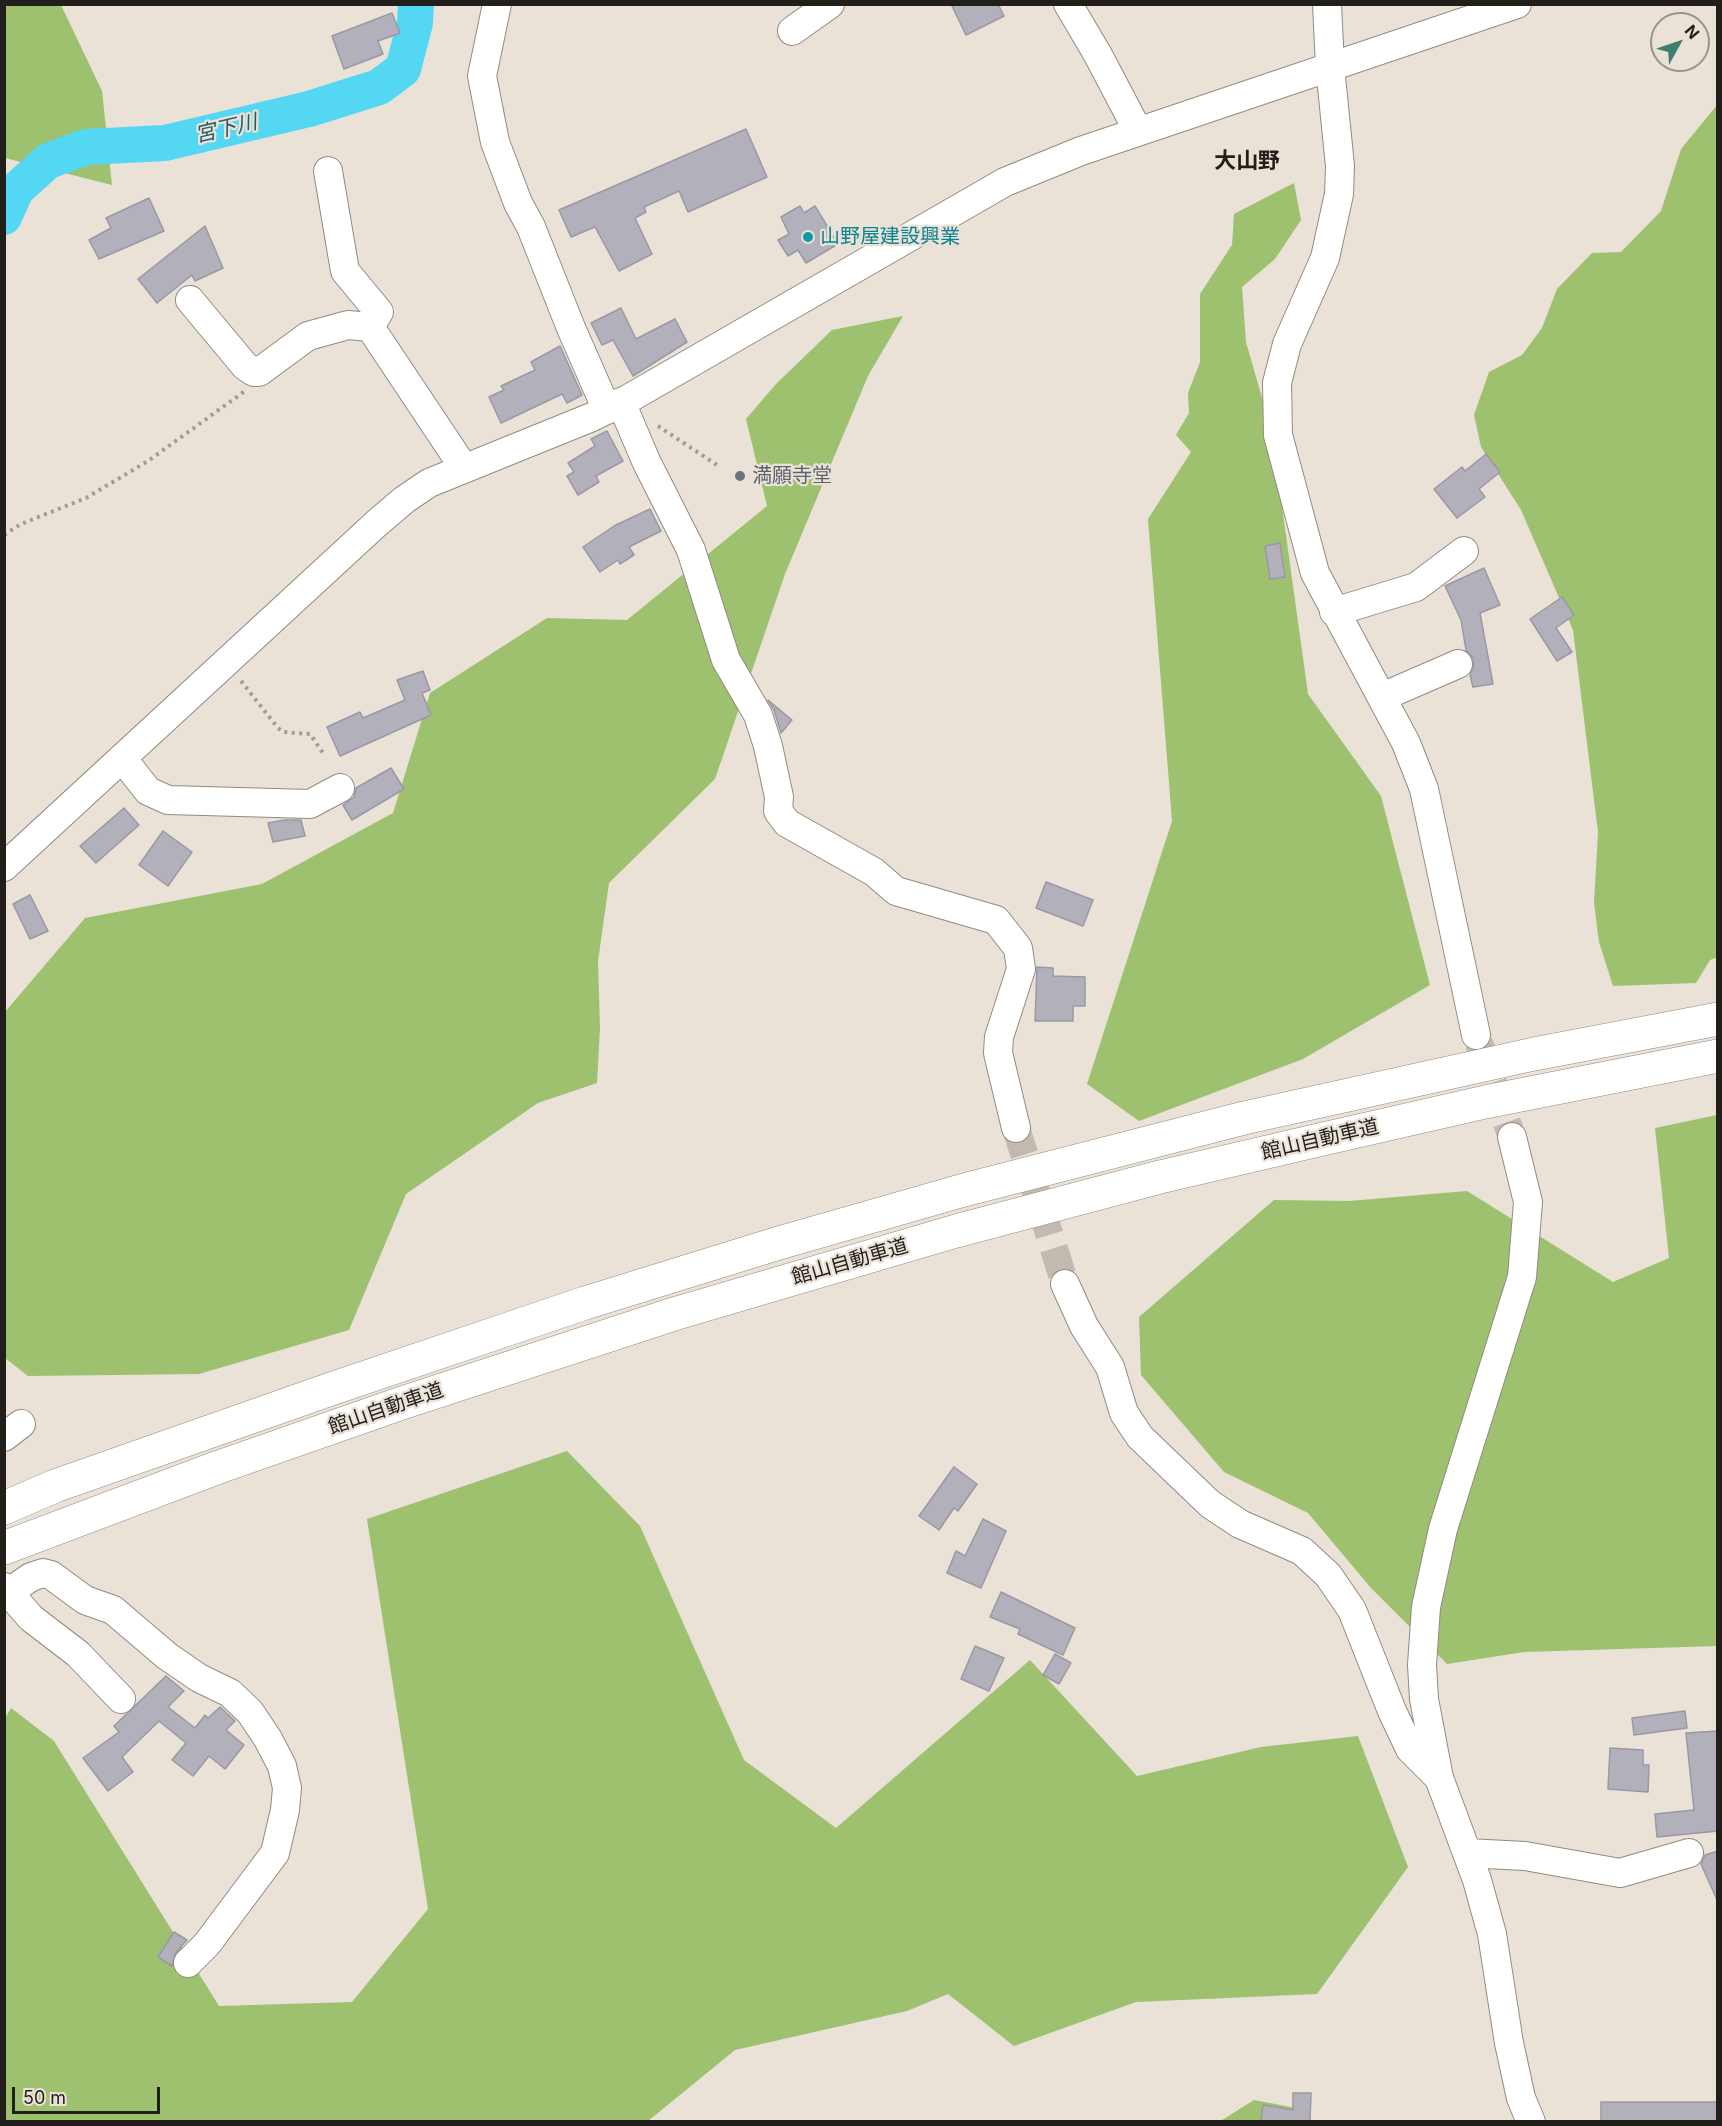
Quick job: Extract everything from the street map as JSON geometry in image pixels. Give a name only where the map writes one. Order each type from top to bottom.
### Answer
[{"type":"highway","name":"館山自動車道","points":[[4,1508],[55,1486],[585,1303],[779,1243],[964,1190],[1244,1118],[1534,1054],[1718,1019]]},
{"type":"highway","name":"館山自動車道","points":[[4,1548],[72,1521],[424,1396],[674,1314],[956,1231],[1160,1177],[1335,1136],[1485,1102],[1718,1056]]},
{"type":"street","points":[[497,4],[482,76],[495,142],[518,204],[531,227],[571,328],[620,412],[691,550],[726,660],[758,715],[768,746],[779,797],[778,811],[786,823],[855,861],[896,891],[996,920],[1018,948],[1021,969],[999,1037],[998,1053],[1016,1128]]},
{"type":"street","points":[[792,31],[830,4]]},
{"type":"street","points":[[1068,4],[1138,131]]},
{"type":"street","points":[[1327,4],[1330,67],[1340,166],[1338,203],[1325,258],[1287,344],[1277,383],[1278,435],[1299,522],[1315,573],[1406,743],[1424,789],[1476,1035]]},
{"type":"street","points":[[4,867],[404,500],[429,483],[464,468],[620,412],[1005,182],[1138,131],[1517,4]]},
{"type":"street","points":[[328,171],[345,271],[379,312],[370,327]]},
{"type":"street","points":[[190,300],[245,366],[259,372],[308,336],[348,325],[370,327]]},
{"type":"street","points":[[370,327],[464,468]]},
{"type":"street","points":[[1334,612],[1416,587],[1464,551]]},
{"type":"street","points":[[1382,697],[1458,664]]},
{"type":"street","points":[[122,759],[148,791],[168,800],[310,804],[340,788]]},
{"type":"street","points":[[1512,1137],[1528,1202],[1522,1277],[1443,1529],[1426,1606],[1422,1665],[1424,1699],[1439,1778],[1467,1853],[1492,1934],[1509,2043],[1521,2098],[1531,2121]]},
{"type":"street","points":[[1065,1284],[1084,1326],[1110,1367],[1124,1413],[1140,1437],[1210,1504],[1240,1524],[1302,1551],[1328,1575],[1352,1610],[1392,1711],[1410,1749],[1439,1778]]},
{"type":"street","points":[[121,1699],[78,1654],[52,1636],[9,1597],[31,1577],[43,1573],[51,1575],[85,1600],[113,1610],[167,1656],[199,1678],[230,1693],[250,1712],[282,1766],[287,1788],[285,1810],[275,1853],[207,1944],[188,1964]]},
{"type":"street","points":[[1467,1853],[1525,1856],[1620,1873],[1689,1853]]},
{"type":"path","points":[[4,535],[21,524],[86,498],[148,461],[253,385],[259,372]]},
{"type":"path","points":[[620,412],[654,423],[717,465]]},
{"type":"path","points":[[226,663],[278,728],[283,732],[310,734],[323,753]]},
{"type":"green space","points":[[5,4],[61,5],[102,91],[112,185],[5,158]]},
{"type":"green space","points":[[1717,105],[1718,957],[1710,960],[1696,983],[1613,986],[1599,942],[1594,903],[1598,832],[1573,630],[1521,510],[1481,447],[1474,415],[1489,372],[1522,355],[1542,328],[1557,289],[1592,253],[1621,252],[1661,211],[1681,149]]},
{"type":"green space","points":[[1294,183],[1301,220],[1275,259],[1242,287],[1246,342],[1267,415],[1308,694],[1381,796],[1430,985],[1303,1059],[1139,1121],[1087,1084],[1172,821],[1148,519],[1191,452],[1176,435],[1189,413],[1188,393],[1200,362],[1200,294],[1232,245],[1234,214]]},
{"type":"green space","points":[[903,316],[868,376],[785,574],[715,779],[609,883],[598,961],[600,1028],[597,1083],[538,1103],[406,1194],[349,1330],[199,1374],[28,1376],[5,1358],[5,1012],[85,918],[262,884],[393,813],[430,693],[547,618],[627,620],[767,506],[746,419],[776,384],[832,330]]},
{"type":"green space","points":[[1717,1115],[1717,1646],[1524,1652],[1447,1664],[1371,1588],[1308,1513],[1224,1472],[1141,1375],[1139,1317],[1274,1200],[1349,1201],[1467,1191],[1613,1282],[1669,1258],[1655,1128]]},
{"type":"green space","points":[[567,1451],[640,1526],[744,1760],[836,1828],[1030,1660],[1137,1776],[1261,1747],[1358,1736],[1408,1867],[1317,1994],[1136,2002],[1014,2046],[948,1994],[907,2011],[735,2050],[648,2121],[5,2121],[4,1720],[11,1708],[54,1741],[219,2006],[352,2002],[428,1909],[367,1519]]},
{"type":"green space","points":[[1254,2100],[1296,2108],[1303,2121],[1219,2122]]},
{"type":"building","points":[[951,4],[998,4],[1004,16],[966,35]]},
{"type":"building","points":[[392,13],[400,33],[378,41],[383,54],[344,69],[332,36]]},
{"type":"building","points":[[746,129],[767,177],[688,212],[679,191],[644,207],[646,212],[635,218],[652,254],[619,271],[595,227],[571,237],[559,210]]},
{"type":"building","points":[[149,198],[164,231],[99,259],[89,240],[111,228],[106,218]]},
{"type":"building","name":"山野屋建設興業","points":[[800,206],[804,213],[815,206],[838,244],[806,263],[798,250],[788,256],[778,240],[789,234],[781,217]]},
{"type":"building","points":[[205,226],[223,268],[195,281],[192,275],[157,303],[138,279]]},
{"type":"building","points":[[621,308],[636,339],[675,319],[687,342],[633,376],[613,340],[602,345],[591,323]]},
{"type":"building","points":[[560,346],[582,395],[567,403],[562,394],[501,423],[489,397],[504,390],[501,386],[535,370],[531,362]]},
{"type":"building","points":[[607,431],[623,461],[596,476],[599,482],[578,495],[567,476],[574,472],[568,463],[595,446],[591,439]]},
{"type":"building","points":[[1486,454],[1500,472],[1479,489],[1485,497],[1457,518],[1434,489],[1462,467],[1465,471]]},
{"type":"building","points":[[650,509],[661,531],[629,547],[634,555],[620,564],[618,560],[600,572],[583,547],[614,526]]},
{"type":"building","points":[[1280,543],[1285,577],[1270,579],[1265,546]]},
{"type":"building","points":[[1484,568],[1500,605],[1480,613],[1493,684],[1473,687],[1470,675],[1474,666],[1473,658],[1466,650],[1461,620],[1445,586]]},
{"type":"building","points":[[1562,597],[1574,615],[1556,628],[1572,652],[1557,661],[1530,619]]},
{"type":"building","points":[[423,671],[430,690],[422,693],[431,715],[340,756],[327,727],[360,712],[363,718],[405,700],[397,680]]},
{"type":"building","points":[[768,700],[792,720],[781,733],[774,710]]},
{"type":"building","points":[[391,768],[404,789],[352,820],[343,805],[354,797],[356,788]]},
{"type":"building","points":[[124,808],[139,825],[96,863],[80,846]]},
{"type":"building","points":[[301,820],[305,836],[273,842],[268,823]]},
{"type":"building","points":[[163,831],[192,852],[168,886],[139,865]]},
{"type":"building","points":[[1046,882],[1093,900],[1083,926],[1036,908]]},
{"type":"building","points":[[30,895],[48,931],[30,939],[13,904]]},
{"type":"building","points":[[1037,967],[1053,968],[1053,976],[1085,977],[1085,1006],[1073,1006],[1073,1021],[1035,1021]]},
{"type":"building","points":[[954,1467],[977,1484],[958,1511],[954,1508],[939,1530],[919,1516]]},
{"type":"building","points":[[983,1519],[1006,1531],[981,1588],[947,1573],[956,1551],[965,1556]]},
{"type":"building","points":[[1001,1592],[1075,1628],[1063,1655],[1018,1634],[1020,1629],[990,1617]]},
{"type":"building","points":[[975,1646],[1004,1658],[989,1691],[961,1679]]},
{"type":"building","points":[[1055,1654],[1071,1663],[1059,1684],[1043,1675]]},
{"type":"building","points":[[166,1676],[184,1691],[168,1707],[195,1728],[205,1715],[208,1718],[220,1707],[235,1721],[226,1730],[244,1745],[225,1769],[209,1756],[193,1776],[172,1760],[186,1743],[159,1721],[122,1757],[133,1772],[108,1791],[83,1758],[119,1732],[114,1726]]},
{"type":"building","points":[[1685,1711],[1687,1728],[1634,1735],[1632,1718]]},
{"type":"building","points":[[1718,1731],[1718,1831],[1657,1837],[1655,1814],[1694,1810],[1686,1733]]},
{"type":"building","points":[[1610,1748],[1643,1750],[1643,1765],[1649,1765],[1648,1792],[1608,1789]]},
{"type":"building","points":[[1718,1851],[1718,1902],[1701,1864],[1705,1855]]},
{"type":"building","points":[[174,1932],[187,1940],[176,1952],[172,1966],[158,1957]]},
{"type":"building","points":[[1293,2093],[1311,2093],[1310,2121],[1261,2121],[1263,2105],[1293,2110]]},
{"type":"building","points":[[1601,2102],[1718,2102],[1718,2121],[1601,2121]]},
{"type":"waterway","name":"宮下川","points":[[4,217],[16,190],[48,161],[86,147],[165,143],[309,109],[379,87],[403,69],[415,23],[416,4]]},
{"type":"tunnel","points":[[1479,1043],[1512,1137]]},
{"type":"tunnel","points":[[1016,1128],[1065,1284]]},
{"type":"place","name":"山野屋建設興業","points":[[808,237]]},
{"type":"place","name":"満願寺堂","points":[[740,476]]},
{"type":"district","name":"大山野","points":[[1247,161]]}]
